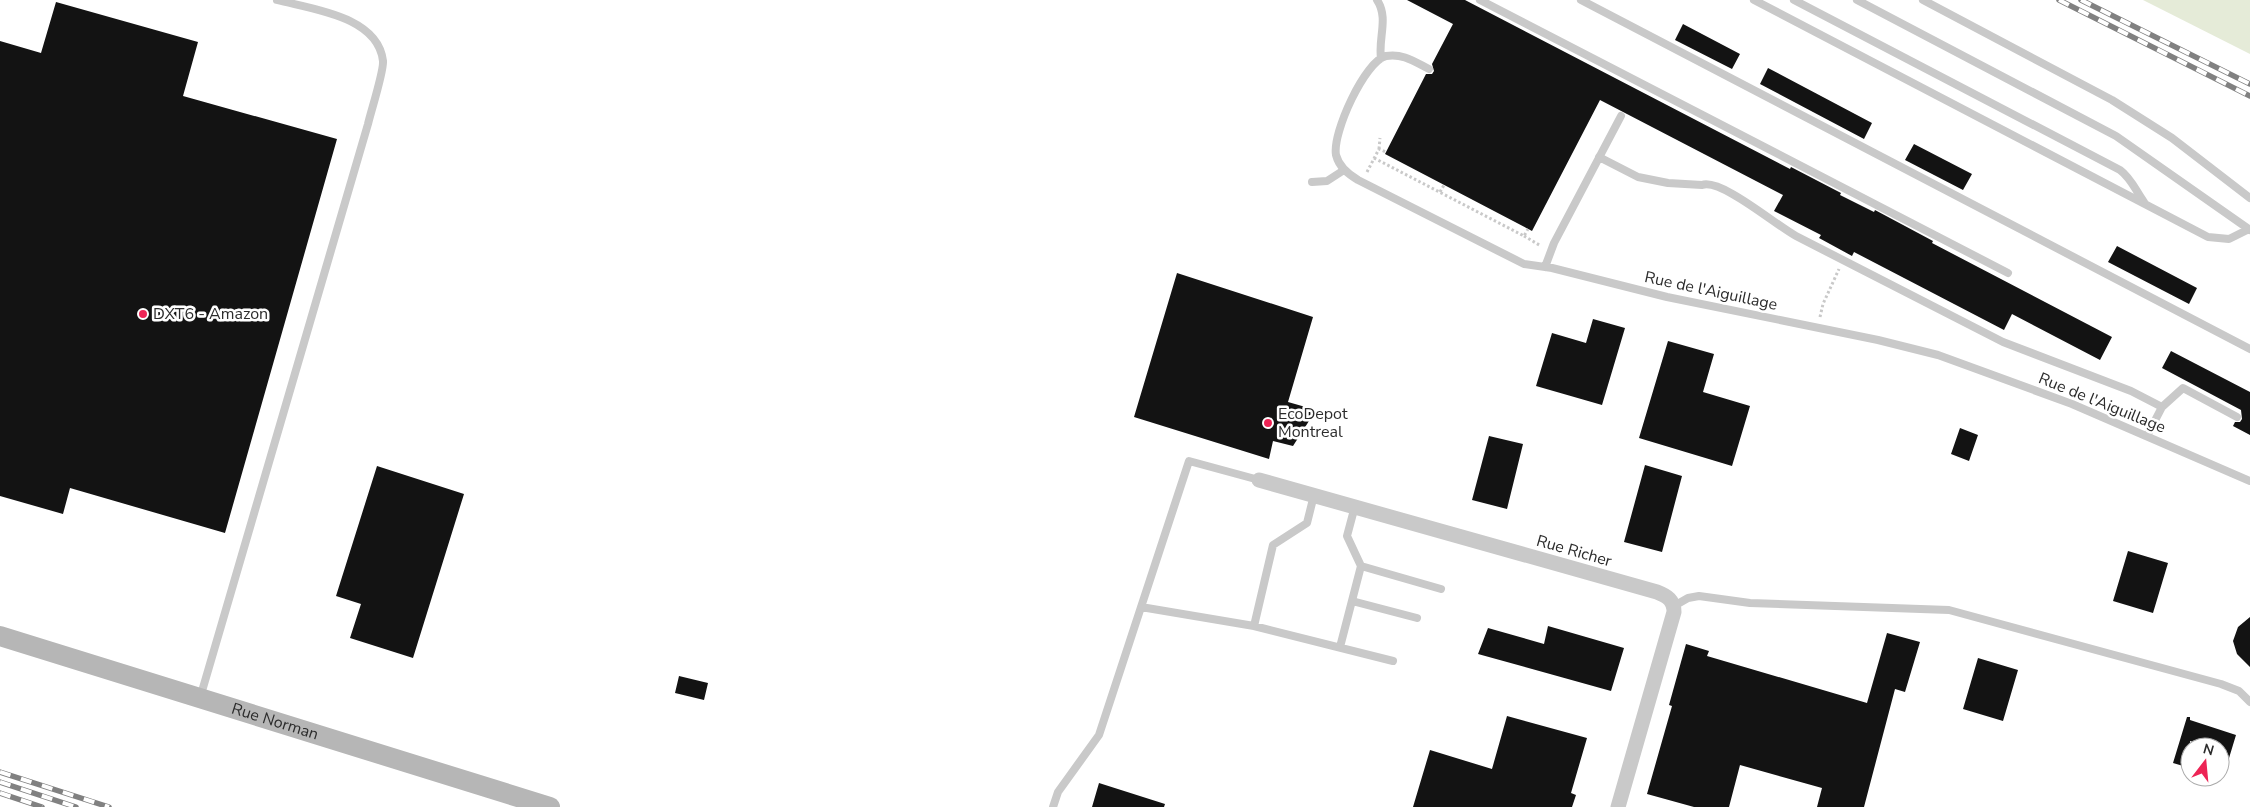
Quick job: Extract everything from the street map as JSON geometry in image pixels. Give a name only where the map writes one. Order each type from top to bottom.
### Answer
[{"type":"street","name":"Rue Richer","points":[[1260,480],[1657,592],[1670,599],[1674,606]]},
{"type":"street","points":[[1618,807],[1674,606]]},
{"type":"street","name":"Rue Norman","points":[[0,636],[550,807]]},
{"type":"lane","points":[[200,699],[366,134],[383,61],[378,46],[366,30],[350,20],[277,0]]},
{"type":"lane","points":[[1377,0],[1384,19],[1379,43],[1381,58]]},
{"type":"lane","points":[[1480,0],[2008,273]]},
{"type":"lane","points":[[1581,0],[2250,349]]},
{"type":"lane","points":[[1754,0],[2214,239],[2229,239],[2249,230]]},
{"type":"lane","points":[[1794,0],[2120,170],[2130,179],[2133,188],[2146,205]]},
{"type":"lane","points":[[1857,0],[2116,136],[2249,230]]},
{"type":"lane","points":[[1922,0],[2112,100],[2172,138],[2250,198]]},
{"type":"lane","points":[[1312,182],[1327,181],[1344,170],[1336,155],[1337,136],[1351,101],[1373,64],[1381,58],[1400,55],[1429,69]]},
{"type":"lane","points":[[1545,267],[1550,252],[1621,116]]},
{"type":"lane","points":[[1599,157],[1638,177],[1668,183],[1702,185],[1707,183],[1719,187],[1740,198],[1790,233],[2003,342],[2131,391],[2162,408]]},
{"type":"lane","name":"Rue de l'Aiguillage","points":[[1344,170],[1358,180],[1514,261],[1648,293],[1878,340],[1927,352],[2054,397],[2250,481]]},
{"type":"lane","points":[[2147,436],[2162,408],[2184,388],[2237,417]]},
{"type":"lane","points":[[1053,807],[1058,792],[1099,735],[1190,461],[1260,480]]},
{"type":"lane","points":[[1254,626],[1273,545],[1306,523],[1314,495]]},
{"type":"lane","points":[[1340,647],[1361,566],[1347,536],[1355,506]]},
{"type":"lane","points":[[1361,566],[1441,589]]},
{"type":"lane","points":[[1674,606],[1688,598],[1699,596],[1750,603],[1949,610],[2221,684],[2239,691],[2250,702]]},
{"type":"lane","points":[[1352,601],[1417,618]]},
{"type":"lane","points":[[1141,607],[1254,626],[1393,661]]},
{"type":"path","points":[[1367,172],[1379,148],[1380,138]]},
{"type":"path","points":[[1379,148],[1386,152]]},
{"type":"path","points":[[1374,158],[1524,236],[1550,252]]},
{"type":"path","points":[[1440,192],[1444,185]]},
{"type":"path","points":[[1524,236],[1528,228]]},
{"type":"path","points":[[1823,304],[1839,268],[1831,263]]},
{"type":"green space","points":[[2143,0],[2250,0],[2250,54]]},
{"type":"building","points":[[1407,0],[1465,0],[1790,169],[1791,167],[1841,193],[1840,195],[1874,212],[1875,210],[1933,241],[1932,243],[2112,337],[2100,360],[2012,314],[2004,330],[1854,252],[1852,256],[1819,238],[1821,235],[1774,211],[1783,195],[1600,100],[1532,231],[1385,154],[1426,74],[1432,74],[1434,71],[1432,64],[1453,24]]},
{"type":"building","name":"DXT6 - Amazon","points":[[56,2],[198,42],[183,96],[337,139],[225,533],[70,488],[63,514],[0,496],[0,41],[41,53]]},
{"type":"building","points":[[1683,24],[1740,54],[1732,69],[1675,40]]},
{"type":"building","points":[[1768,68],[1872,123],[1864,139],[1760,84]]},
{"type":"building","points":[[1914,144],[1972,174],[1963,190],[1905,160]]},
{"type":"building","points":[[2117,246],[2197,288],[2189,304],[2108,262]]},
{"type":"building","points":[[1177,273],[1313,317],[1288,402],[1316,410],[1293,446],[1273,441],[1269,459],[1134,417]]},
{"type":"building","points":[[1593,319],[1625,328],[1602,405],[1536,386],[1552,333],[1586,343]]},
{"type":"building","points":[[1668,341],[1714,354],[1703,392],[1750,406],[1732,466],[1639,438]]},
{"type":"building","points":[[2171,351],[2250,392],[2250,435],[2233,426],[2235,422],[2240,422],[2242,419],[2241,410],[2162,368]]},
{"type":"building","points":[[1960,428],[1978,435],[1969,461],[1951,454]]},
{"type":"building","points":[[1489,436],[1523,444],[1507,509],[1472,500]]},
{"type":"building","points":[[1645,465],[1682,476],[1662,552],[1624,542]]},
{"type":"building","points":[[377,466],[464,494],[413,658],[350,638],[361,604],[336,596]]},
{"type":"building","points":[[2128,551],[2168,563],[2153,613],[2113,601]]},
{"type":"building","points":[[2250,617],[2250,667],[2237,654],[2233,641],[2238,627]]},
{"type":"building","points":[[1548,626],[1624,648],[1611,691],[1478,654],[1488,628],[1544,644]]},
{"type":"building","points":[[1887,633],[1920,642],[1905,692],[1895,689],[1864,807],[1817,807],[1822,788],[1740,765],[1729,807],[1694,807],[1647,794],[1672,706],[1669,705],[1686,644],[1709,651],[1707,656],[1867,703]]},
{"type":"building","points":[[1978,658],[2018,670],[2003,721],[1963,709]]},
{"type":"building","points":[[679,676],[708,683],[704,700],[675,693]]},
{"type":"building","points":[[1507,716],[1587,738],[1571,793],[1576,795],[1572,807],[1413,807],[1430,750],[1492,769]]},
{"type":"building","points":[[2187,717],[2190,717],[2190,720],[2236,735],[2230,755],[2230,737],[2181,737]]},
{"type":"building","points":[[2180,740],[2180,765],[2173,763]]},
{"type":"building","points":[[1099,783],[1165,804],[1164,807],[1092,807]]},
{"type":"railway","points":[[2059,0],[2250,96]]},
{"type":"railway","points":[[2081,0],[2250,84]]},
{"type":"railway","points":[[0,772],[109,807]]},
{"type":"railway","points":[[0,782],[76,807]]},
{"type":"railway","points":[[0,793],[42,807]]},
{"type":"place","name":"DXT6 - Amazon","points":[[143,314]]},
{"type":"place","name":"EcoDepot Montreal","points":[[1268,423]]}]
